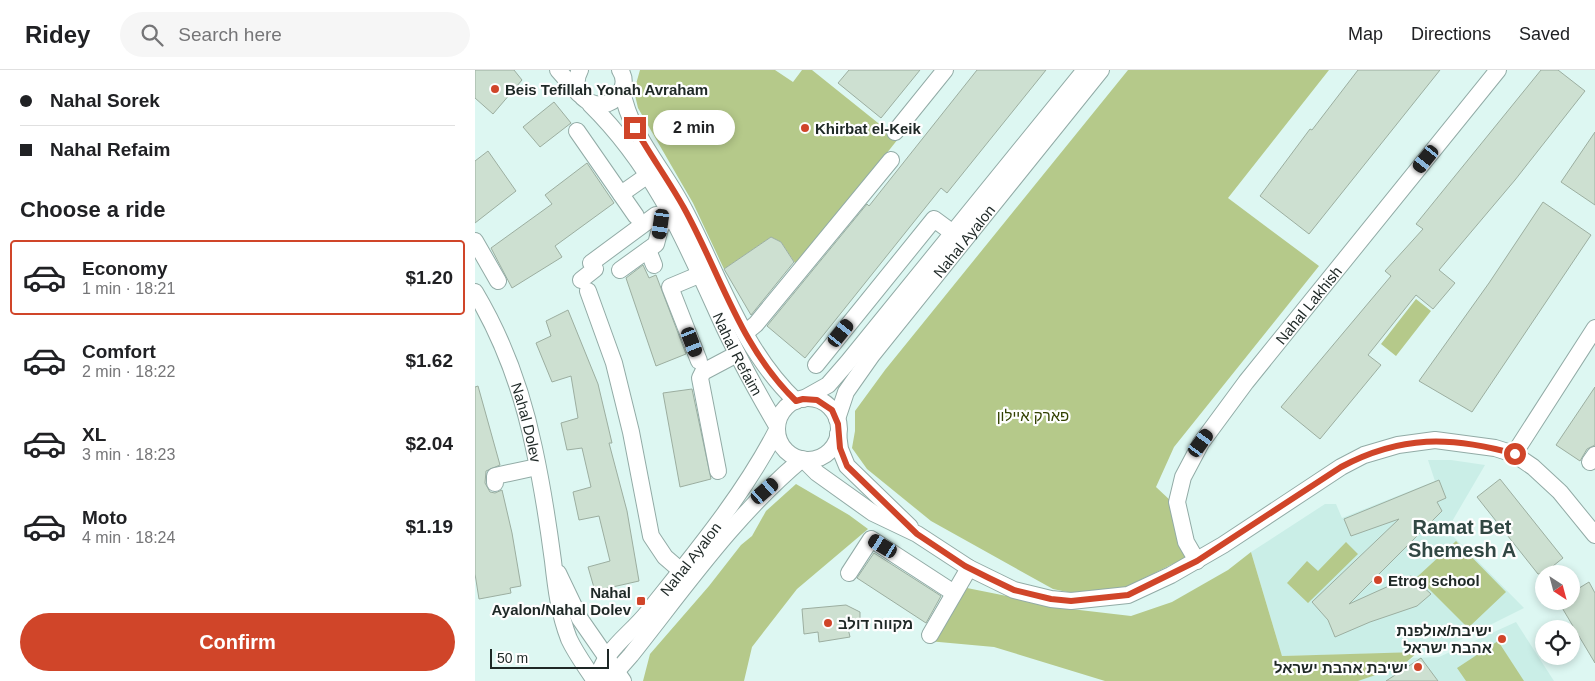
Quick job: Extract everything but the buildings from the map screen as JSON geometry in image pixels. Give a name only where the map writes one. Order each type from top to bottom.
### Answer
[{"type":"street","name":"Nahal Refaim","points":[[558,70],[584,99],[612,125],[648,175],[673,215],[737,354],[777,428]]},
{"type":"street","points":[[579,70],[576,79],[584,99],[597,106],[612,102],[623,77]]},
{"type":"street","points":[[895,132],[945,70]]},
{"type":"street","name":"Nahal Ayalon","points":[[799,400],[833,381],[1085,70]]},
{"type":"street","name":"Nahal Ayalon","points":[[837,427],[846,392],[872,355],[1101,70]]},
{"type":"street","name":"Nahal Lakhish","points":[[1197,561],[1186,542],[1177,502],[1183,477],[1201,443],[1258,367],[1497,70]]},
{"type":"street","name":"Nahal Refaim","points":[[623,77],[627,114],[685,209],[745,333],[768,373],[799,400]]},
{"type":"street","points":[[577,131],[636,216]]},
{"type":"street","name":"Nahal Refaim","points":[[745,333],[756,324],[891,160]]},
{"type":"street","points":[[621,194],[648,175]]},
{"type":"street","points":[[656,215],[591,263],[595,269],[584,285],[616,371],[631,432],[651,536],[665,556],[680,570]]},
{"type":"street","points":[[620,270],[656,244],[661,224],[673,215]]},
{"type":"street","points":[[816,365],[934,219],[953,234]]},
{"type":"street","points":[[475,242],[499,281]]},
{"type":"street","points":[[648,250],[654,265]]},
{"type":"street","points":[[699,361],[670,287],[701,274]]},
{"type":"street","name":"Nahal Dolev","points":[[475,292],[496,333],[523,404],[537,466],[553,562],[556,596],[569,639],[578,657],[596,681]]},
{"type":"street","points":[[1515,454],[1590,346],[1595,328]]},
{"type":"street","points":[[718,471],[699,378],[703,372],[737,354]]},
{"type":"street","points":[[917,534],[847,466],[840,448],[832,410],[822,402],[799,400],[783,411],[777,428],[784,449],[791,455],[803,460],[817,473],[873,513],[917,534],[969,568],[1014,590],[1051,599],[1071,601],[1128,595],[1197,561],[1341,467],[1364,455],[1399,445],[1435,440],[1495,448],[1515,454],[1560,492],[1595,535]]},
{"type":"street","points":[[803,460],[817,458],[829,452],[837,427]]},
{"type":"street","name":"Nahal Ayalon","points":[[596,681],[605,657],[646,614],[733,502],[761,459],[777,428]]},
{"type":"street","name":"Nahal Ayalon","points":[[601,681],[620,676],[737,523],[765,491],[803,460]]},
{"type":"street","points":[[495,476],[537,466]]},
{"type":"street","points":[[849,573],[871,539],[954,593]]},
{"type":"street","name":"Nahal Dolev","points":[[553,562],[580,619],[620,676]]},
{"type":"street","points":[[930,635],[969,568]]},
{"type":"shaded area","name":"Etrog school","points":[[1428,460],[1451,460],[1485,465],[1447,530],[1524,608],[1436,652],[1282,656],[1251,552],[1325,504],[1336,504],[1342,518],[1435,481]]},
{"type":"shaded area","name":"ישיבת/אולפנת אהבת ישראל","points":[[1516,622],[1535,652],[1535,665],[1544,665],[1554,681],[1357,681],[1400,666],[1413,658],[1439,657]]},
{"type":"green space","points":[[640,70],[775,70],[793,82],[802,70],[812,70],[898,139],[797,266],[781,242],[771,237],[724,269],[693,203],[638,108],[634,91]]},
{"type":"green space","name":"פארק איילון","points":[[1128,70],[1329,70],[1228,198],[1319,266],[1174,447],[1156,487],[1172,502],[1189,556],[1126,587],[1072,593],[1053,589],[931,521],[867,469],[852,448],[855,431],[855,411],[885,370]]},
{"type":"green space","points":[[1416,299],[1431,311],[1396,356],[1381,344]]},
{"type":"green space","points":[[796,484],[849,515],[868,529],[797,589],[752,647],[744,681],[643,681],[650,654],[709,586],[741,545],[752,536],[766,511]]},
{"type":"green space","points":[[1456,541],[1506,592],[1468,628],[1417,577]]},
{"type":"green space","points":[[1346,542],[1358,554],[1308,603],[1287,583],[1307,561],[1318,571]]},
{"type":"green space","points":[[1251,552],[1282,656],[1418,652],[1402,666],[1358,681],[1105,681],[994,647],[928,641],[962,587],[1071,609],[1131,616],[1172,602],[1228,570]]},
{"type":"green space","points":[[1498,641],[1524,681],[1466,681],[1457,668]]},
{"type":"place","name":"Beis Tefillah Yonah Avraham","points":[[495,89]]},
{"type":"place","name":"Khirbat el-Keik","points":[[805,128]]},
{"type":"place","name":"Etrog school","points":[[1378,580]]},
{"type":"place","name":"Nahal Ayalon/Nahal Dolev","points":[[641,601]]},
{"type":"place","name":"מקווה דולב","points":[[828,623]]},
{"type":"place","name":"ישיבת/אולפנת אהבת ישראל","points":[[1502,639]]},
{"type":"place","name":"ישיבת אהבת ישראל","points":[[1418,667]]},
{"type":"district","name":"Ramat Bet Shemesh A","points":[[1462,538]]},
{"type":"route","points":[[635,128],[685,209],[738,320],[768,373],[796,401],[803,399],[817,400],[832,410],[838,424],[842,456],[847,466],[917,534],[965,566],[1014,590],[1051,599],[1071,601],[1128,595],[1197,561],[1341,467],[1364,455],[1399,445],[1446,440],[1495,448],[1515,454]]}]
